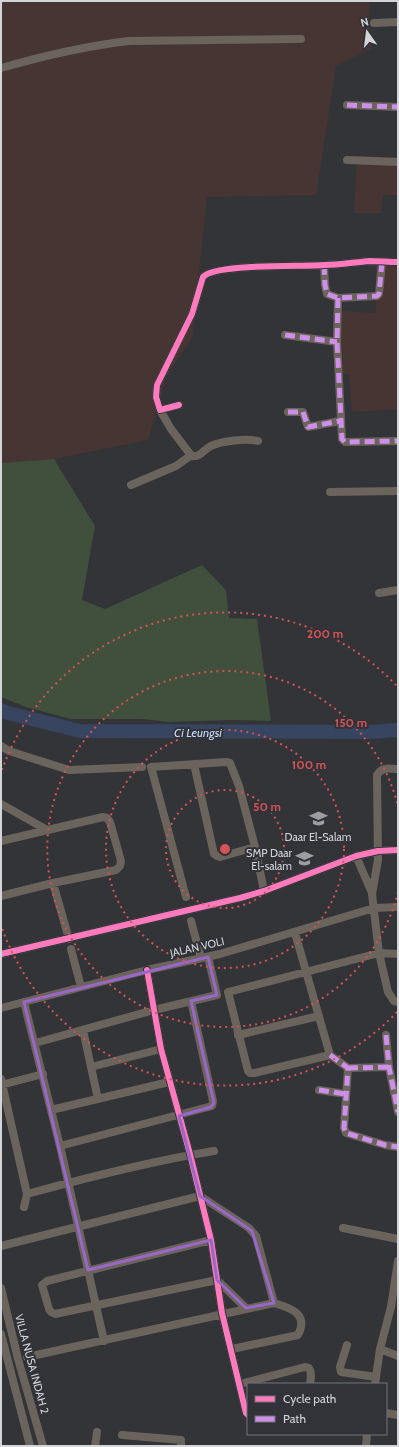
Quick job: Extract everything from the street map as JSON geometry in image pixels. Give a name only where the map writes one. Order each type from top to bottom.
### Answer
[{"type":"street","points":[[374,23],[398,22]]},
{"type":"street","points":[[1,68],[108,43],[129,41],[301,39]]},
{"type":"street","points":[[348,105],[398,107]]},
{"type":"street","points":[[348,160],[398,162]]},
{"type":"street","points":[[190,456],[160,410],[156,397],[157,385],[192,314],[205,275],[234,268],[324,265],[371,261],[398,262]]},
{"type":"street","points":[[324,265],[326,293],[338,298],[378,296],[382,262]]},
{"type":"street","points":[[338,298],[337,342],[341,438],[345,442],[398,441]]},
{"type":"street","points":[[285,335],[337,342]]},
{"type":"street","points":[[160,410],[179,405]]},
{"type":"street","points":[[288,412],[303,412],[308,427],[340,421]]},
{"type":"street","points":[[131,485],[176,466],[190,456],[200,455],[213,445],[247,439],[258,441]]},
{"type":"street","points":[[330,492],[398,491]]},
{"type":"street","points":[[378,593],[398,590]]},
{"type":"street","points":[[1,746],[5,753],[69,770],[142,767]]},
{"type":"street","points":[[186,897],[151,767],[226,762],[231,765],[239,786],[255,847],[264,891]]},
{"type":"street","points":[[194,764],[216,855],[220,857],[255,847]]},
{"type":"street","points":[[372,894],[378,860],[377,775],[383,768],[398,769]]},
{"type":"street","points":[[1,804],[48,830]]},
{"type":"street","points":[[1,841],[105,817],[110,822],[121,861],[120,866],[116,870],[53,883],[1,896]]},
{"type":"street","points":[[1,954],[240,898],[264,891],[356,856],[378,851],[398,850]]},
{"type":"street","points":[[356,856],[372,894],[379,953],[388,992],[394,1001],[398,1002]]},
{"type":"street","points":[[53,883],[69,939]]},
{"type":"street","name":"JALAN VOLI","points":[[1,1008],[148,970],[204,958],[295,933],[374,908],[398,907]]},
{"type":"street","points":[[35,1043],[154,1010],[217,995],[191,921]]},
{"type":"street","points":[[295,933],[330,1055],[348,1068],[389,1067]]},
{"type":"street","points":[[71,949],[81,987]]},
{"type":"street","points":[[330,1055],[250,1073],[248,1071],[238,1035],[228,992],[379,953],[398,954]]},
{"type":"street","points":[[148,970],[160,1050],[190,1154],[211,1240],[222,1313],[247,1414]]},
{"type":"street","points":[[60,1146],[211,1107],[214,1103],[191,1001]]},
{"type":"street","points":[[24,1002],[60,1146],[104,1341]]},
{"type":"street","points":[[238,1035],[319,1016]]},
{"type":"street","points":[[83,1030],[98,1099]]},
{"type":"street","points":[[386,1035],[389,1067],[398,1112]]},
{"type":"street","points":[[91,1067],[160,1050]]},
{"type":"street","points":[[348,1068],[344,1128],[346,1133],[385,1145],[398,1147]]},
{"type":"street","points":[[24,1207],[28,1194],[1,1083],[42,1074]]},
{"type":"street","points":[[51,1110],[169,1082]]},
{"type":"street","points":[[319,1090],[346,1094]]},
{"type":"street","points":[[28,1194],[190,1154],[214,1151]]},
{"type":"street","points":[[1,1246],[200,1196],[249,1228],[256,1236],[274,1303]]},
{"type":"street","points":[[343,1228],[398,1239]]},
{"type":"street","points":[[211,1240],[88,1270],[47,1281],[42,1285],[49,1309],[55,1314],[96,1304],[217,1280]]},
{"type":"street","points":[[348,1345],[340,1367],[341,1372],[375,1380],[380,1349],[391,1307],[398,1262]]},
{"type":"street","points":[[217,1280],[246,1308]]},
{"type":"street","name":"VILLA NUSA INDAH 2","points":[[1,1288],[18,1359],[43,1446]]},
{"type":"street","points":[[27,1357],[104,1341],[222,1313],[274,1303],[290,1308],[301,1318],[302,1327],[298,1335],[232,1350]]},
{"type":"street","name":"VILLA NUSA INDAH 2","points":[[1,1334],[4,1362],[30,1446]]},
{"type":"street","points":[[380,1349],[398,1356]]},
{"type":"street","points":[[4,1362],[18,1359]]},
{"type":"street","points":[[240,1384],[305,1367],[311,1370],[312,1374],[310,1383]]},
{"type":"street","points":[[387,1412],[398,1415]]},
{"type":"street","points":[[95,1446],[97,1432]]},
{"type":"street","points":[[122,1435],[180,1440],[181,1446]]},
{"type":"street","points":[[366,1446],[367,1435]]},
{"type":"highlighted area","points":[[208,957],[217,995],[191,1001],[214,1103],[211,1107],[179,1116],[200,1196],[252,1231],[274,1303],[246,1308],[217,1280],[211,1240],[88,1270],[24,1002]]},
{"type":"shaded area","points":[[1,1],[369,1],[371,49],[336,66],[316,195],[207,197],[192,338],[166,377],[148,440],[54,459],[1,463]]},
{"type":"shaded area","points":[[357,156],[398,157],[398,195],[383,195],[381,213],[354,213]]},
{"type":"shaded area","points":[[398,264],[398,409],[352,412],[349,374],[339,374],[340,311],[376,313],[376,265]]},
{"type":"green space","points":[[54,459],[95,526],[82,600],[105,609],[202,565],[226,590],[229,618],[257,619],[271,721],[232,720],[169,722],[142,719],[71,719],[26,707],[1,697],[1,463]]},
{"type":"waterway","name":"Ci Leungsi","points":[[1,710],[80,731],[369,732],[398,730]]},
{"type":"marked path","points":[[347,105],[398,107]]},
{"type":"marked path","points":[[324,265],[327,294],[338,298],[377,296],[379,294],[382,262]]},
{"type":"marked path","points":[[338,298],[337,342],[342,439],[345,442],[398,441]]},
{"type":"marked path","points":[[285,335],[337,342]]},
{"type":"marked path","points":[[288,412],[303,412],[308,427],[340,421]]},
{"type":"marked path","points":[[386,1035],[389,1067],[398,1112]]},
{"type":"marked path","points":[[330,1055],[348,1068],[344,1128],[346,1133],[385,1145],[398,1147]]},
{"type":"marked path","points":[[348,1068],[389,1067]]},
{"type":"marked path","points":[[319,1090],[346,1094]]},
{"type":"cycle path","points":[[179,405],[160,410],[156,397],[157,385],[192,314],[203,277],[211,273],[224,270],[260,266],[330,265],[370,261],[398,262]]},
{"type":"cycle path","points":[[1,954],[240,898],[264,891],[356,856],[378,851],[398,850]]},
{"type":"cycle path","points":[[147,970],[161,1049],[190,1154],[211,1240],[222,1313],[247,1414]]},
{"type":"place","name":"Daar El-Salam","points":[[318,819]]},
{"type":"place","name":"SMP Daar El-salam","points":[[305,859]]}]
